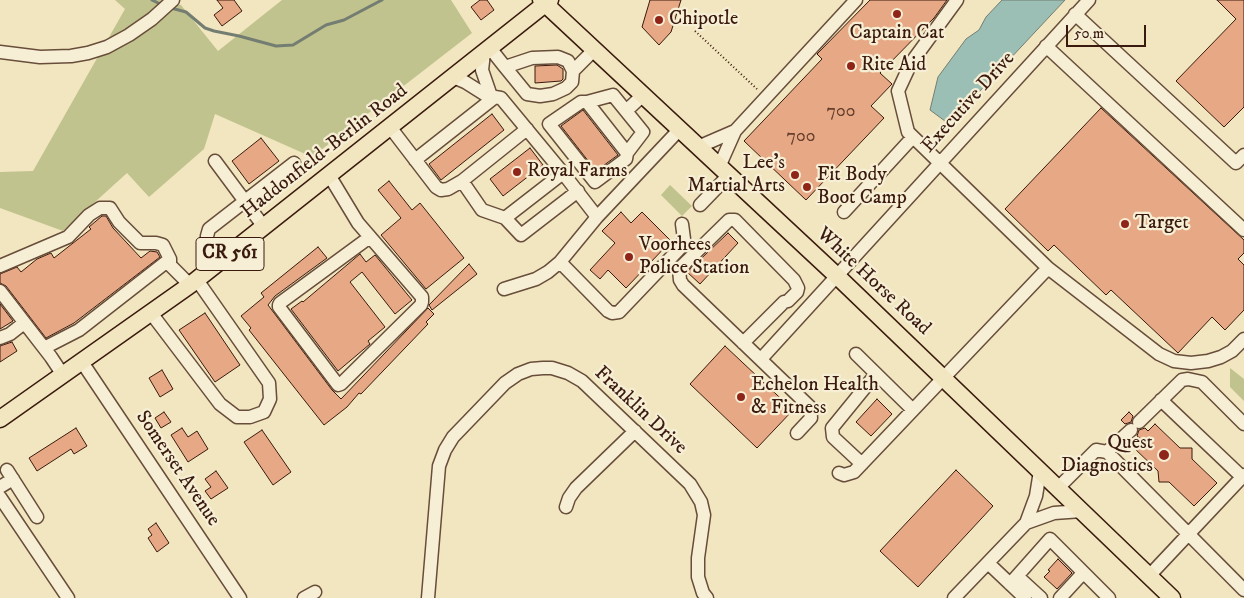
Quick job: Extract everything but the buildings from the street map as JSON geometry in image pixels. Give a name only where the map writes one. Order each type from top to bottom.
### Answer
[{"type":"main road","name":"White Horse Road","points":[[546,1],[642,96],[837,276],[1172,598]]},
{"type":"main road","name":"Haddonfield-Berlin Road","points":[[0,419],[193,283],[546,1]]},
{"type":"street","points":[[0,52],[40,57],[88,54],[107,47],[129,35],[174,0]]},
{"type":"street","points":[[698,147],[735,131],[856,0]]},
{"type":"street","points":[[957,0],[911,63],[898,91],[908,132],[1048,268],[1159,354],[1174,361],[1191,364],[1220,358],[1242,345]]},
{"type":"street","name":"Executive Drive","points":[[761,359],[1089,0]]},
{"type":"street","points":[[1075,14],[1236,164],[1244,155]]},
{"type":"street","points":[[1046,46],[1244,230]]},
{"type":"street","points":[[492,99],[482,70],[487,50],[505,67],[527,94],[540,96],[553,94],[566,88],[572,82],[573,71],[568,61],[558,57],[532,58],[505,67]]},
{"type":"street","points":[[573,71],[594,50]]},
{"type":"street","points":[[453,77],[466,82],[492,99]]},
{"type":"street","points":[[587,102],[626,153],[626,159],[595,182],[549,124],[581,102],[612,95],[643,132],[626,153]]},
{"type":"street","points":[[415,160],[495,96],[501,98],[598,217]]},
{"type":"street","points":[[626,111],[642,96]]},
{"type":"street","points":[[390,127],[436,187],[441,190],[448,190],[462,181],[527,129]]},
{"type":"street","points":[[504,289],[536,279],[560,262],[598,217],[679,130]]},
{"type":"street","points":[[700,205],[724,171],[735,131]]},
{"type":"street","points":[[844,212],[913,137]]},
{"type":"street","points":[[215,161],[264,227]]},
{"type":"street","points":[[220,262],[208,243],[209,229],[294,163]]},
{"type":"street","points":[[505,218],[562,173]]},
{"type":"street","points":[[329,175],[358,223],[422,297],[421,305],[338,386],[279,305],[280,302],[370,237]]},
{"type":"street","points":[[462,181],[482,210],[505,218],[522,235],[578,191]]},
{"type":"street","points":[[0,266],[68,237],[90,215],[100,208],[110,208],[119,222],[140,243],[163,245],[170,262],[193,283],[269,383],[270,399],[264,412],[250,417],[237,417],[220,404],[151,313]]},
{"type":"street","points":[[743,342],[797,292],[797,284],[735,220],[726,221],[679,269],[679,278],[683,285],[810,407],[811,418],[797,433]]},
{"type":"street","points":[[560,262],[608,311],[612,313],[618,312],[681,247],[684,239],[682,224]]},
{"type":"street","points":[[45,350],[79,330],[170,262]]},
{"type":"street","points":[[839,473],[850,474],[862,464],[1048,268]]},
{"type":"street","points":[[0,291],[63,375]]},
{"type":"street","points":[[0,338],[10,334],[24,323]]},
{"type":"street","points":[[856,354],[913,410]]},
{"type":"street","name":"Somerset Avenue","points":[[82,362],[240,598]]},
{"type":"street","name":"Franklin Drive","points":[[428,598],[439,466],[445,450],[453,437],[505,383],[518,374],[531,369],[552,368],[568,373],[582,381],[690,484],[701,502],[704,515],[698,558],[698,577],[703,593],[707,598]]},
{"type":"street","points":[[862,464],[833,437],[832,428],[876,374]]},
{"type":"street","points":[[1106,452],[1182,380],[1195,379],[1202,382],[1244,424]]},
{"type":"street","points":[[1150,576],[1243,476],[1161,400]]},
{"type":"street","points":[[566,507],[569,498],[576,488],[635,431]]},
{"type":"street","points":[[1058,488],[1096,450],[1106,452],[1244,590]]},
{"type":"street","points":[[954,598],[1026,523],[1036,496],[1040,471]]},
{"type":"street","points":[[0,486],[10,475],[34,513],[15,519]]},
{"type":"street","points":[[0,497],[68,598]]},
{"type":"street","points":[[1026,523],[1054,514],[1082,511]]},
{"type":"street","points":[[1014,580],[1050,539],[1109,598]]},
{"type":"street","points":[[988,563],[1041,598]]},
{"type":"street","points":[[1060,598],[1083,573]]},
{"type":"street","points":[[1014,580],[1025,598]]},
{"type":"path","points":[[695,31],[760,92]]},
{"type":"path","points":[[723,264],[738,268]]},
{"type":"green space","points":[[115,0],[162,0],[181,5],[218,51],[282,0],[451,0],[472,33],[312,157],[215,114],[204,149],[149,197],[127,173],[63,231],[0,208],[0,172],[33,171],[125,9]]},
{"type":"green space","points":[[670,185],[692,206],[682,216],[661,195]]},
{"type":"green space","points":[[1230,368],[1244,379],[1244,401],[1230,387]]},
{"type":"water","points":[[1002,0],[1065,0],[949,124],[930,110],[938,77],[966,39],[979,30],[986,17]]},
{"type":"waterway","points":[[152,0],[162,5]]},
{"type":"waterway","points":[[171,8],[186,12],[205,28],[276,46],[293,45],[326,25],[344,20],[382,0]]},
{"type":"place","name":"Captain Cat","points":[[897,14]]},
{"type":"place","name":"Chipotle","points":[[659,20]]},
{"type":"place","name":"Rite Aid","points":[[851,66]]},
{"type":"place","name":"Royal Farms","points":[[517,172]]},
{"type":"place","name":"Lee's Martial Arts","points":[[795,175]]},
{"type":"place","name":"Fit Body Boot Camp","points":[[807,187]]},
{"type":"place","name":"Target","points":[[1125,224]]},
{"type":"place","name":"Voorhees Police Station","points":[[629,257]]},
{"type":"place","name":"Echelon Health & Fitness","points":[[741,397]]},
{"type":"place","name":"Quest Diagnostics","points":[[1164,455]]}]
